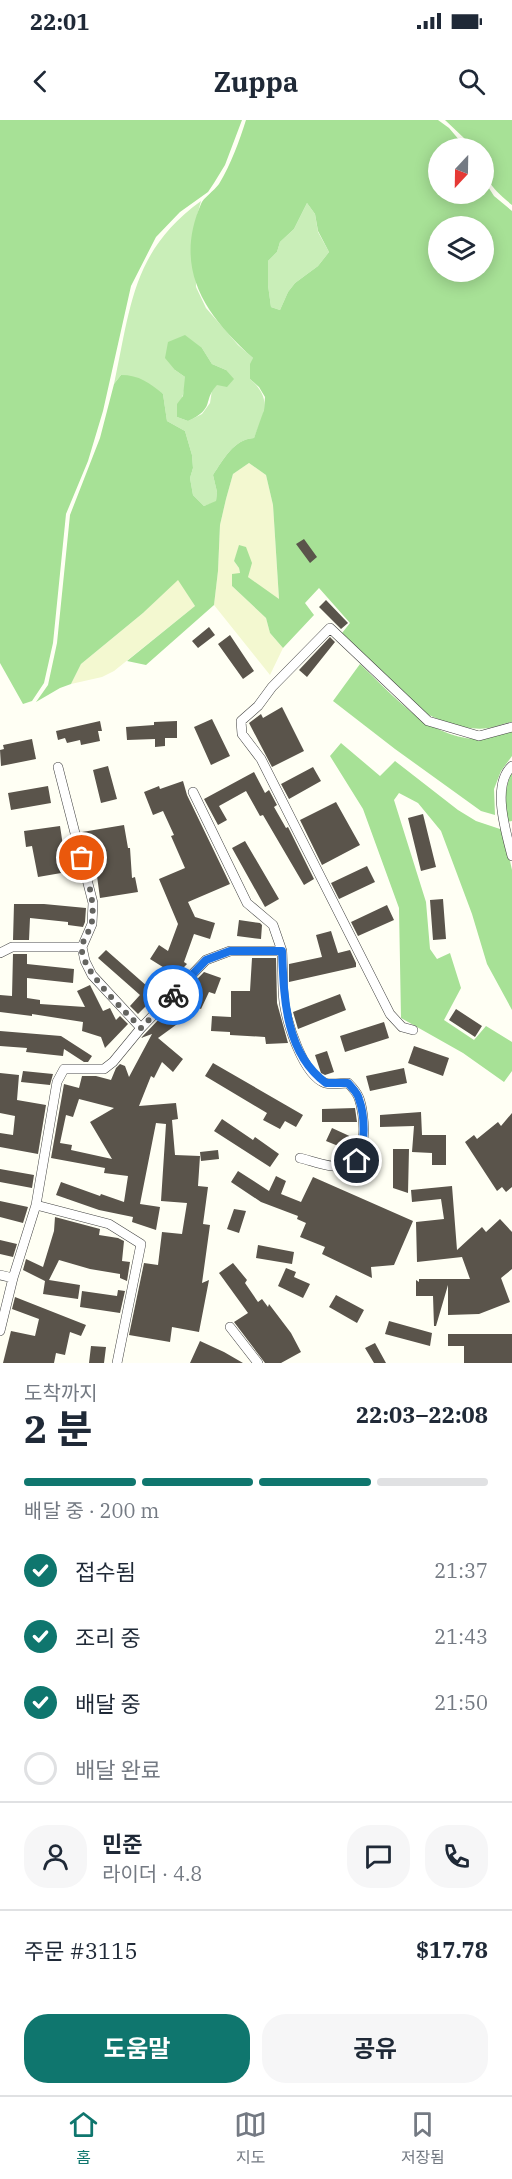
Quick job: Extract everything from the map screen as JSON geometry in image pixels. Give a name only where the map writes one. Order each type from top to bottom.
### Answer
[{"type":"street","points":[[413,1030],[402,1027],[390,1014],[261,759],[242,734],[242,721],[330,628],[428,721],[479,736],[512,727]]},
{"type":"street","points":[[512,766],[503,784],[500,806],[512,856]]},
{"type":"street","points":[[58,767],[93,903],[92,924],[82,947],[85,961],[92,975],[141,1028]]},
{"type":"street","points":[[193,792],[247,903],[273,925],[282,951],[284,1003],[295,1042],[307,1065],[326,1083],[348,1083],[359,1096],[363,1142],[357,1161],[346,1167],[300,1158]]},
{"type":"street","points":[[0,953],[12,947],[82,947]]},
{"type":"street","points":[[0,1330],[13,1278],[36,1205],[57,1082],[64,1069],[104,1070],[114,1062],[141,1028],[206,960],[230,951],[282,951]]},
{"type":"street","points":[[36,1205],[109,1224],[141,1244],[117,1363]]},
{"type":"street","points":[[0,1275],[13,1278]]},
{"type":"street","points":[[230,1326],[258,1363]]},
{"type":"green space","points":[[0,120],[242,120],[225,165],[208,192],[180,212],[156,237],[131,286],[103,411],[88,461],[66,514],[53,643],[44,683],[32,701],[23,704],[0,663]]},
{"type":"green space","points":[[246,120],[438,120],[458,138],[428,138],[428,204],[494,204],[494,196],[512,211],[512,722],[481,729],[448,723],[425,713],[342,633],[350,623],[319,588],[305,603],[314,615],[283,648],[270,633],[266,618],[232,586],[232,574],[240,573],[234,561],[239,545],[246,547],[252,563],[248,577],[279,599],[273,505],[266,475],[249,463],[233,474],[226,499],[220,525],[214,605],[146,665],[127,661],[195,606],[178,580],[143,613],[81,664],[71,684],[36,702],[48,685],[57,643],[70,515],[100,438],[114,384],[121,375],[144,380],[163,394],[167,421],[185,431],[192,455],[193,468],[190,478],[193,495],[204,506],[216,501],[217,492],[213,475],[225,457],[241,442],[254,438],[264,410],[265,397],[250,379],[250,364],[253,358],[236,342],[208,308],[198,289],[192,270],[193,228],[201,204],[219,184]],"holes":[[[307,203],[315,214],[318,231],[329,252],[318,266],[295,283],[280,310],[271,307],[268,261],[277,252],[280,242],[294,229]]]},
{"type":"green space","points":[[445,120],[512,120],[512,205],[494,188],[494,138],[464,138]]},
{"type":"green space","points":[[201,201],[195,223],[196,287],[206,308],[238,345],[253,358],[250,379],[262,393],[264,400],[263,414],[254,438],[241,442],[225,457],[213,475],[217,492],[216,502],[204,506],[193,495],[190,478],[193,468],[192,455],[185,431],[167,421],[163,394],[121,375],[114,384],[138,282],[148,260],[178,220]],"holes":[[[202,348],[212,364],[226,370],[212,390],[210,403],[202,414],[188,421],[177,417],[185,387],[185,377],[175,370]]]},
{"type":"green space","points":[[307,203],[315,214],[318,232],[329,252],[318,266],[295,283],[280,310],[271,307],[268,261],[277,252],[280,242],[294,229]]},
{"type":"green space","points":[[185,335],[202,348],[212,364],[226,370],[234,379],[227,387],[217,385],[206,408],[188,421],[177,417],[177,404],[183,396],[185,377],[175,370],[165,358],[168,342]]},
{"type":"green space","points":[[249,463],[266,475],[273,505],[279,600],[248,577],[240,545],[234,561],[240,574],[232,586],[266,618],[270,633],[283,648],[270,675],[214,605],[220,525],[226,499],[233,474]]},
{"type":"green space","points":[[178,579],[195,606],[114,671],[102,677],[71,684],[81,664],[143,613]]},
{"type":"green space","points":[[360,664],[398,701],[426,723],[442,731],[476,739],[512,730],[512,756],[501,771],[494,789],[495,815],[481,811],[333,701]]},
{"type":"green space","points":[[341,743],[380,776],[395,761],[458,810],[476,821],[503,830],[512,870],[512,1010],[487,964],[472,914],[441,831],[418,803],[399,793],[394,800],[426,902],[430,949],[437,959],[450,953],[461,988],[444,1020],[474,1040],[486,1026],[512,1042],[512,1071],[504,1082],[463,1053],[401,1018],[399,908],[363,809],[330,756]]},
{"type":"green space","points":[[512,771],[512,821],[507,822],[506,796]]},
{"type":"building","points":[[304,539],[317,557],[310,563],[296,544]]},
{"type":"building","points":[[326,600],[348,623],[341,629],[319,607]]},
{"type":"building","points":[[209,627],[215,635],[198,648],[192,641]]},
{"type":"building","points":[[230,635],[254,671],[243,679],[218,644]]},
{"type":"building","points":[[330,637],[335,642],[307,677],[299,670]]},
{"type":"building","points":[[282,707],[304,751],[272,767],[249,723],[261,714],[263,718]]},
{"type":"building","points":[[212,719],[230,756],[211,765],[194,727]]},
{"type":"building","points":[[100,721],[102,731],[98,731],[100,741],[81,745],[80,740],[67,743],[65,738],[58,740],[56,731]]},
{"type":"building","points":[[177,721],[177,738],[165,738],[165,746],[155,747],[155,739],[127,740],[126,727]]},
{"type":"building","points":[[32,739],[36,759],[1,766],[0,750],[4,749],[3,745]]},
{"type":"building","points":[[108,766],[117,799],[101,803],[93,770]]},
{"type":"building","points":[[313,767],[321,781],[289,799],[281,784]]},
{"type":"building","points":[[254,772],[265,793],[269,790],[277,805],[274,807],[286,828],[288,827],[314,879],[304,885],[263,815],[260,816],[246,791],[219,806],[227,820],[218,825],[204,799]]},
{"type":"building","points":[[183,781],[187,795],[230,884],[188,902],[195,917],[215,923],[210,939],[194,934],[184,962],[187,964],[160,992],[157,991],[159,993],[138,1014],[130,1006],[140,995],[98,958],[106,950],[148,987],[166,969],[150,959],[159,945],[168,951],[178,924],[159,879],[185,868],[163,811],[153,815],[144,792]]},
{"type":"building","points":[[48,786],[51,803],[11,810],[8,793]]},
{"type":"building","points":[[336,802],[360,845],[322,865],[300,820]]},
{"type":"building","points":[[423,814],[436,867],[421,871],[408,818]]},
{"type":"building","points":[[124,825],[128,848],[130,848],[132,878],[135,877],[138,892],[100,898],[96,869],[91,869],[88,845],[85,845],[82,832]]},
{"type":"building","points":[[60,826],[67,872],[38,877],[32,846],[26,847],[24,831]]},
{"type":"building","points":[[245,841],[279,899],[265,907],[232,848]]},
{"type":"building","points":[[367,866],[375,882],[339,899],[331,883]]},
{"type":"building","points":[[443,899],[446,939],[433,940],[430,900]]},
{"type":"building","points":[[14,904],[86,908],[85,922],[83,927],[68,925],[68,922],[30,918],[29,940],[13,940]]},
{"type":"building","points":[[387,905],[394,920],[358,936],[351,922]]},
{"type":"building","points":[[239,920],[260,923],[262,925],[261,939],[237,936]]},
{"type":"building","points":[[331,931],[338,953],[350,950],[356,967],[289,982],[289,964],[322,957],[316,935]]},
{"type":"building","points":[[13,954],[27,954],[27,964],[74,969],[73,983],[27,978],[27,998],[40,1000],[40,1004],[85,1007],[77,991],[90,985],[103,1011],[110,1008],[116,1020],[120,1016],[128,1024],[105,1048],[101,1037],[82,1031],[83,1022],[32,1014],[32,1016],[0,1012],[0,995],[12,996]]},
{"type":"building","points":[[252,958],[276,958],[277,1003],[288,1043],[266,1044],[265,1037],[230,1035],[230,1032],[211,1031],[212,1016],[231,1017],[231,991],[250,991]]},
{"type":"building","points":[[204,972],[221,978],[215,994],[209,992],[201,1009],[178,999]]},
{"type":"building","points":[[340,994],[346,1010],[298,1029],[293,1012]]},
{"type":"building","points":[[456,1009],[482,1026],[475,1037],[449,1020]]},
{"type":"building","points":[[171,1010],[180,1022],[158,1038],[183,1059],[173,1072],[162,1062],[154,1078],[151,1076],[139,1106],[176,1103],[178,1119],[172,1120],[175,1155],[200,1156],[198,1186],[208,1187],[203,1224],[210,1225],[202,1283],[209,1280],[199,1332],[172,1327],[170,1342],[129,1335],[144,1263],[158,1265],[162,1232],[182,1234],[187,1203],[161,1201],[166,1124],[156,1123],[140,1204],[160,1207],[156,1230],[132,1222],[133,1217],[99,1210],[56,1195],[61,1182],[124,1202],[128,1176],[104,1173],[105,1168],[51,1158],[64,1084],[79,1088],[82,1076],[96,1076],[111,1080],[120,1064],[125,1066],[129,1077],[152,1034],[141,1038]],"holes":[[[79,1099],[114,1108],[90,1122],[112,1159],[71,1150],[72,1145],[60,1143],[66,1115],[73,1117]]]},
{"type":"building","points":[[384,1022],[389,1038],[345,1052],[340,1036]]},
{"type":"building","points":[[0,1031],[61,1036],[92,1056],[88,1062],[84,1062],[64,1049],[63,1056],[26,1052],[27,1048],[0,1046]]},
{"type":"building","points":[[414,1046],[449,1058],[443,1076],[408,1063]]},
{"type":"building","points":[[327,1051],[334,1072],[325,1075],[321,1073],[315,1055]]},
{"type":"building","points":[[213,1063],[303,1115],[296,1127],[285,1121],[280,1129],[263,1120],[267,1113],[205,1076]]},
{"type":"building","points":[[404,1068],[407,1083],[370,1091],[366,1076]]},
{"type":"building","points":[[23,1071],[53,1074],[50,1085],[21,1082]]},
{"type":"building","points":[[0,1073],[19,1075],[17,1100],[46,1105],[38,1154],[0,1147],[0,1133],[13,1135],[15,1116],[0,1113]]},
{"type":"building","points":[[355,1108],[357,1122],[322,1122],[322,1109]]},
{"type":"building","points":[[421,1112],[422,1135],[446,1135],[446,1165],[432,1165],[432,1153],[412,1152],[414,1126],[380,1127],[380,1115]]},
{"type":"building","points":[[512,1113],[512,1187],[506,1192],[502,1187],[497,1191],[465,1142],[474,1135],[477,1139],[498,1122],[501,1126]]},
{"type":"building","points":[[222,1119],[253,1140],[255,1137],[279,1154],[270,1167],[214,1131]]},
{"type":"building","points":[[332,1128],[356,1139],[353,1152],[326,1141]]},
{"type":"building","points":[[393,1149],[409,1149],[408,1193],[393,1188]]},
{"type":"building","points":[[218,1150],[219,1159],[201,1161],[200,1152]]},
{"type":"building","points":[[0,1169],[34,1175],[32,1188],[0,1182]]},
{"type":"building","points":[[238,1171],[269,1191],[276,1176],[286,1181],[281,1194],[301,1202],[313,1177],[413,1221],[394,1265],[371,1267],[372,1278],[322,1254],[325,1247],[300,1237],[306,1223],[297,1219],[298,1216],[261,1202],[231,1182]]},
{"type":"building","points":[[452,1186],[457,1250],[482,1227],[486,1232],[500,1219],[512,1232],[512,1269],[501,1278],[510,1302],[479,1314],[448,1315],[448,1285],[436,1326],[434,1326],[433,1296],[416,1296],[416,1280],[419,1282],[419,1279],[470,1279],[462,1257],[417,1262],[416,1222],[444,1219],[441,1199],[412,1202],[411,1190]]},
{"type":"building","points":[[0,1201],[28,1207],[23,1223],[0,1217]]},
{"type":"building","points":[[234,1209],[246,1211],[239,1233],[227,1229]]},
{"type":"building","points":[[55,1217],[100,1229],[99,1235],[124,1241],[122,1261],[130,1262],[127,1281],[120,1278],[120,1274],[90,1269],[59,1260],[49,1280],[80,1285],[78,1299],[43,1294],[45,1281],[23,1270],[26,1259],[43,1267],[54,1231]]},
{"type":"building","points":[[0,1240],[17,1244],[13,1257],[0,1254]]},
{"type":"building","points":[[258,1245],[294,1252],[292,1264],[256,1258]]},
{"type":"building","points":[[233,1263],[247,1280],[245,1283],[258,1302],[262,1299],[268,1307],[269,1304],[291,1333],[301,1352],[281,1363],[265,1363],[234,1322],[248,1313],[219,1273]]},
{"type":"building","points":[[286,1268],[296,1272],[294,1277],[310,1284],[303,1298],[278,1286]]},
{"type":"building","points":[[118,1290],[125,1291],[120,1313],[80,1307],[82,1291],[117,1296]]},
{"type":"building","points":[[336,1295],[364,1310],[357,1323],[329,1307]]},
{"type":"building","points":[[15,1297],[86,1325],[81,1336],[70,1332],[65,1355],[56,1353],[54,1363],[3,1363],[11,1331],[35,1336],[39,1319],[12,1309]]},
{"type":"building","points":[[389,1321],[432,1333],[430,1346],[385,1334]]},
{"type":"building","points":[[448,1334],[512,1334],[512,1363],[464,1363],[464,1346],[448,1346]]},
{"type":"building","points":[[200,1341],[224,1352],[243,1363],[190,1363]]},
{"type":"building","points":[[375,1343],[386,1363],[374,1363],[365,1348]]},
{"type":"building","points":[[91,1346],[106,1347],[104,1363],[89,1363]]},
{"type":"way so far","points":[[82,858],[93,903],[92,924],[82,947],[85,961],[92,975],[141,1028],[173,995]]},
{"type":"route","points":[[173,995],[206,960],[230,951],[282,951],[284,1003],[295,1042],[307,1065],[316,1077],[326,1083],[348,1083],[359,1096],[363,1142],[357,1161]]}]
